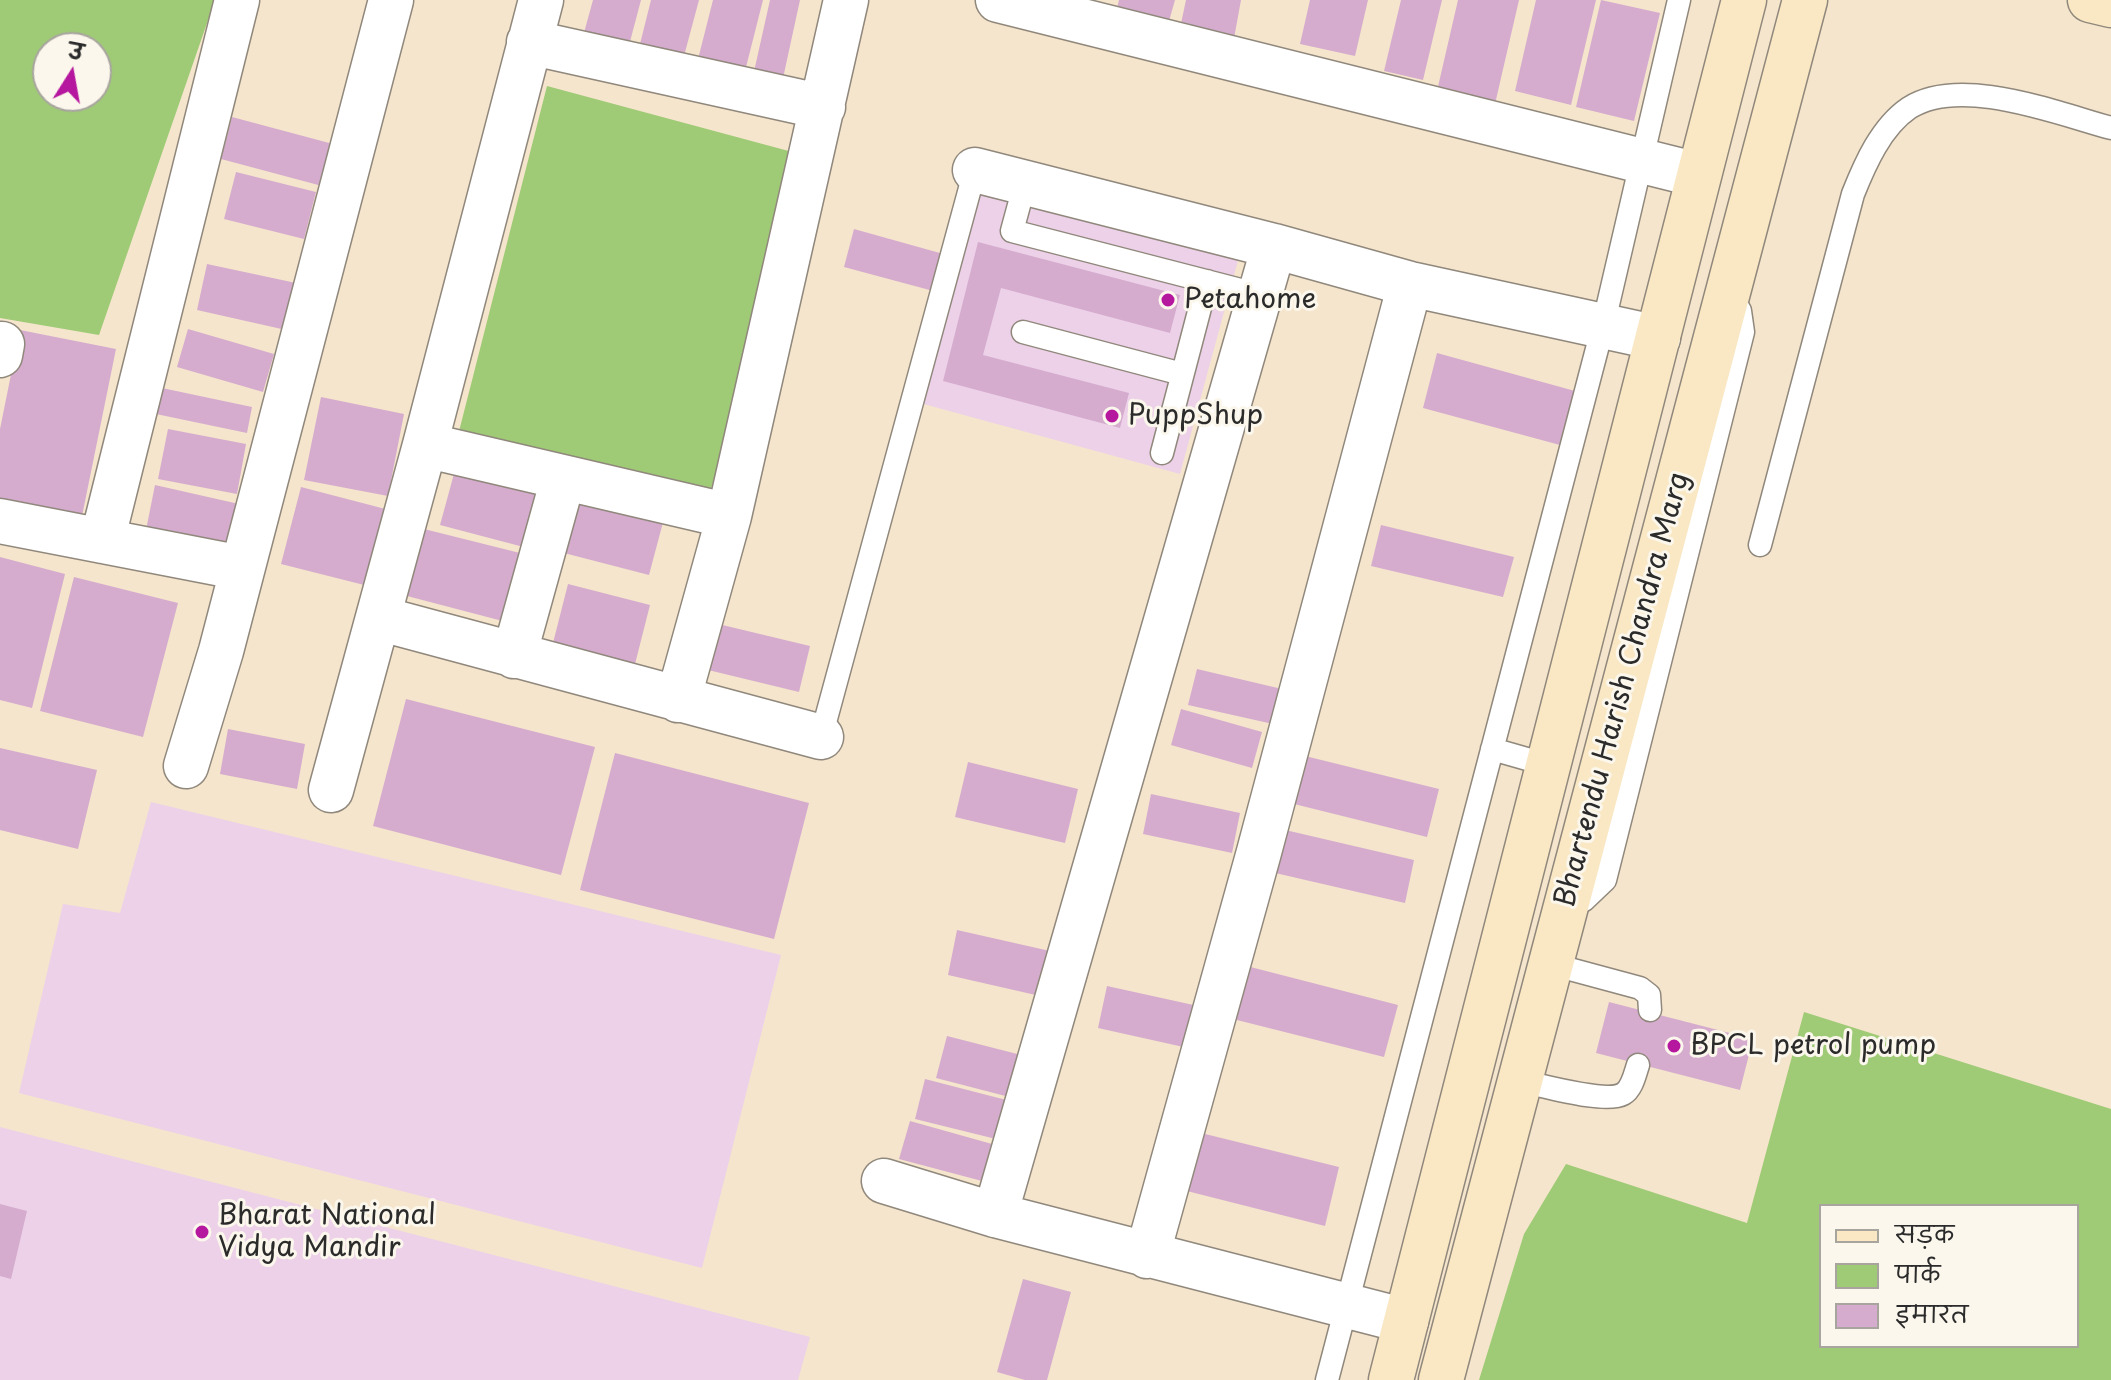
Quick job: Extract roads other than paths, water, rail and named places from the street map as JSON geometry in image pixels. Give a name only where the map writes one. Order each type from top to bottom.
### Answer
[{"type":"main road","name":"Bhartendu Harish Chandra Marg","points":[[1391,1380],[1744,0]]},
{"type":"main road","name":"Bhartendu Harish Chandra Marg","points":[[1441,1380],[1805,0]]},
{"type":"main road","points":[[2090,0],[2111,5]]},
{"type":"street","points":[[102,541],[237,0]]},
{"type":"street","points":[[186,766],[221,651],[391,0]]},
{"type":"street","points":[[331,790],[541,0]]},
{"type":"street","points":[[678,700],[729,516],[846,0]]},
{"type":"street","points":[[998,0],[1698,175]]},
{"type":"street","points":[[529,42],[823,107]]},
{"type":"street","points":[[975,170],[1410,284],[1658,338]]},
{"type":"street","points":[[995,1215],[1274,246]]},
{"type":"street","points":[[1147,1256],[1410,284]]},
{"type":"street","points":[[425,445],[729,516]]},
{"type":"street","points":[[514,656],[563,479]]},
{"type":"street","points":[[0,521],[242,568]]},
{"type":"street","points":[[378,618],[821,737]]},
{"type":"street","points":[[884,1181],[1147,1256],[1406,1321]]},
{"type":"lane","points":[[1327,1380],[1603,326],[1679,0]]},
{"type":"lane","points":[[1760,545],[1853,194],[1862,171],[1890,126],[1909,108],[1936,97],[1975,94],[2111,128]]},
{"type":"lane","points":[[821,737],[975,170]]},
{"type":"lane","points":[[1025,183],[1012,231],[1260,295]]},
{"type":"lane","points":[[1162,453],[1207,281]]},
{"type":"lane","points":[[1023,332],[1182,374]]},
{"type":"lane","points":[[1492,749],[1548,765]]},
{"type":"lane","points":[[1551,964],[1640,988],[1649,995],[1650,1010]]},
{"type":"lane","points":[[1520,1081],[1602,1096],[1621,1095],[1629,1089],[1638,1065]]},
{"type":"place","name":"Petahome","points":[[1168,300]]},
{"type":"place","name":"PuppShup","points":[[1112,416]]},
{"type":"place","name":"BPCL petrol pump","points":[[1674,1046]]},
{"type":"place","name":"Bharat National Vidya Mandir","points":[[202,1232]]}]
